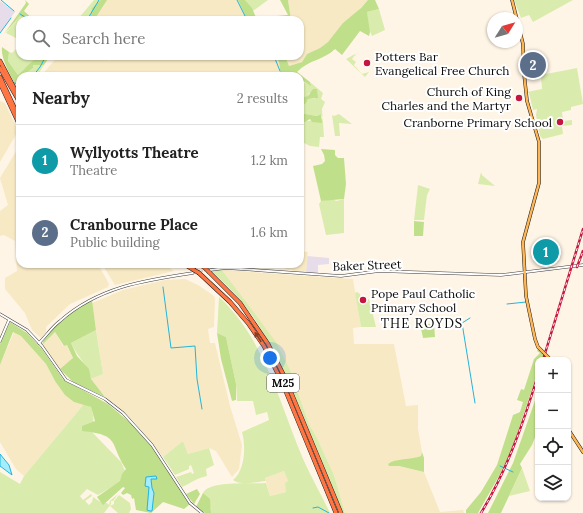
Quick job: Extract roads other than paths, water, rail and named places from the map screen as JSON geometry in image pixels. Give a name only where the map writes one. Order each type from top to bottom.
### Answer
[{"type":"highway","points":[[0,61],[16,91]]},
{"type":"highway","points":[[0,68],[16,96]]},
{"type":"highway","points":[[0,77],[16,111]]},
{"type":"highway","points":[[0,83],[16,117]]},
{"type":"highway","name":"M25","points":[[190,268],[219,290],[236,308],[253,330],[268,354],[282,382],[336,513]]},
{"type":"highway","name":"M25","points":[[205,268],[240,304],[258,327],[271,348],[341,513]]},
{"type":"main road","points":[[512,0],[523,44],[526,91],[538,136],[539,154],[539,183],[524,238],[526,296],[535,339],[538,347],[548,357]]},
{"type":"main road","points":[[571,434],[583,452]]},
{"type":"street","name":"Baker Street","points":[[209,271],[226,268],[341,276],[379,272],[491,275],[525,273],[583,265]]},
{"type":"street","points":[[39,343],[58,322],[87,302],[134,283],[152,278],[194,271]]},
{"type":"street","points":[[0,314],[24,327],[39,343],[66,380],[105,399],[119,410],[160,455],[190,503],[202,513]]},
{"type":"street","points":[[0,341],[9,320]]},
{"type":"water","points":[[0,454],[9,465],[12,475],[0,466]]},
{"type":"water","points":[[156,476],[157,479],[151,479],[154,493],[152,511],[150,511],[147,510],[149,487],[145,486],[146,477]]},
{"type":"waterway","points":[[1,0],[14,11]]},
{"type":"waterway","points":[[89,16],[99,0]]},
{"type":"waterway","points":[[237,0],[245,16]]},
{"type":"waterway","points":[[0,33],[11,18]]},
{"type":"waterway","points":[[36,72],[44,60]]},
{"type":"waterway","points":[[276,60],[280,71]]},
{"type":"waterway","points":[[163,287],[171,348],[195,346],[197,379],[202,409]]},
{"type":"waterway","points":[[507,304],[526,302]]},
{"type":"waterway","points":[[470,318],[462,323],[475,403]]},
{"type":"waterway","points":[[500,466],[513,472]]},
{"type":"waterway","points":[[313,508],[318,507],[329,513]]},
{"type":"tunnel","points":[[198,272],[208,270]]},
{"type":"railway","points":[[544,357],[583,229]]},
{"type":"railway","points":[[577,267],[583,251]]},
{"type":"railway","points":[[481,513],[507,463],[535,384]]},
{"type":"place","name":"Potters Bar Evangelical Free Church","points":[[367,63]]},
{"type":"place","name":"Cranbourne Place","points":[[533,65]]},
{"type":"place","name":"Church of King Charles and the Martyr","points":[[519,98]]},
{"type":"place","name":"Cranborne Primary School","points":[[560,122]]},
{"type":"place","name":"Wyllyotts Theatre","points":[[546,252]]},
{"type":"place","name":"Pope Paul Catholic Primary School","points":[[363,300]]},
{"type":"district","name":"THE ROYDS","points":[[422,323]]}]
